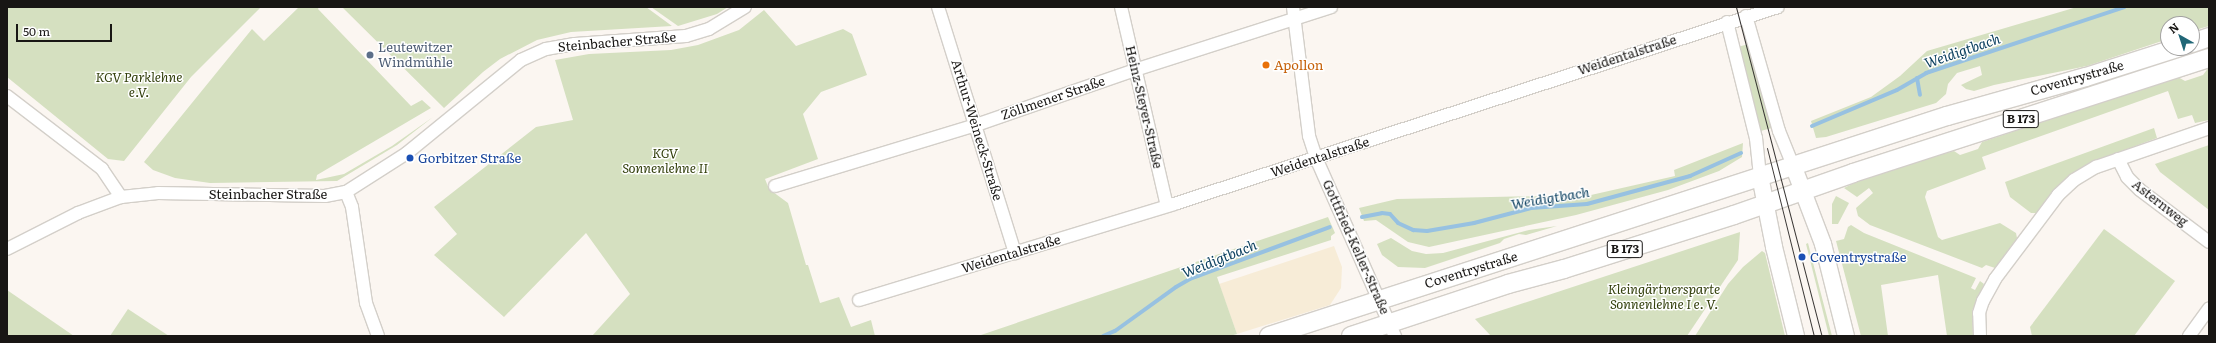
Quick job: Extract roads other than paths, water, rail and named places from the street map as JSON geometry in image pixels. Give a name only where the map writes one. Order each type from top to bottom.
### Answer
[{"type":"main road","name":"Coventrystraße","points":[[1269,336],[1980,106],[2086,77],[2160,53]]},
{"type":"main road","name":"Coventrystraße","points":[[1351,336],[1392,330],[1803,191],[2209,58]]},
{"type":"main road","points":[[1793,166],[1822,244],[1846,336]]},
{"type":"main road","points":[[1760,176],[1765,204],[1796,336]]},
{"type":"street","name":"Steinbacher Straße","points":[[7,249],[85,210],[121,197],[158,193],[325,196],[346,192],[407,153],[521,60],[546,49],[575,44],[686,36],[709,29],[745,7]]},
{"type":"street","name":"Arthur-Weineck-Straße","points":[[938,7],[1015,253]]},
{"type":"street","name":"Heinz-Steyer-Straße","points":[[1122,7],[1135,70],[1167,206]]},
{"type":"street","name":"Zöllmener Straße","points":[[775,186],[976,125],[1293,13],[1331,7]]},
{"type":"street","name":"Weidentalstraße","points":[[859,300],[1167,206],[1727,22],[1778,7]]},
{"type":"street","name":"Gottfried-Keller-Straße","points":[[1293,13],[1309,136],[1316,158],[1392,330]]},
{"type":"street","points":[[1746,16],[1779,131],[1793,166]]},
{"type":"street","points":[[1727,22],[1756,138],[1760,176]]},
{"type":"street","points":[[7,96],[102,169],[121,197]]},
{"type":"street","points":[[1980,336],[1979,313],[1983,301],[1995,279],[2058,195],[2074,180],[2096,167],[2209,128]]},
{"type":"street","name":"Asternweg","points":[[2118,159],[2127,177],[2140,190],[2209,242]]},
{"type":"street","points":[[346,192],[352,207],[366,303],[378,336]]},
{"type":"street","points":[[2189,336],[2209,308]]},
{"type":"waterway","name":"Weidigtbach","points":[[1812,126],[1897,90],[1926,73],[2124,7]]},
{"type":"waterway","points":[[1917,78],[1920,95]]},
{"type":"waterway","name":"Weidigtbach","points":[[1362,217],[1382,213],[1390,214],[1398,223],[1413,230],[1427,231],[1474,223],[1531,208],[1587,204],[1690,176],[1741,153]]},
{"type":"waterway","name":"Weidigtbach","points":[[1103,336],[1115,331],[1176,287],[1190,279],[1330,227]]},
{"type":"tram line","points":[[1736,7],[1822,336]]},
{"type":"tram line","points":[[1767,148],[1814,336]]},
{"type":"place","name":"Leutewitzer Windmühle","points":[[370,55]]},
{"type":"place","name":"Apollon","points":[[1266,65]]},
{"type":"place","name":"Gorbitzer Straße","points":[[410,158]]},
{"type":"place","name":"Coventrystraße","points":[[1802,257]]},
{"type":"park label","name":"KGV Parklehne e.V.","points":[[139,86]]},
{"type":"park label","name":"KGV Sonnenlehne II","points":[[665,162]]},
{"type":"park label","name":"Kleingärtnersparte Sonnenlehne I e. V.","points":[[1664,298]]}]
